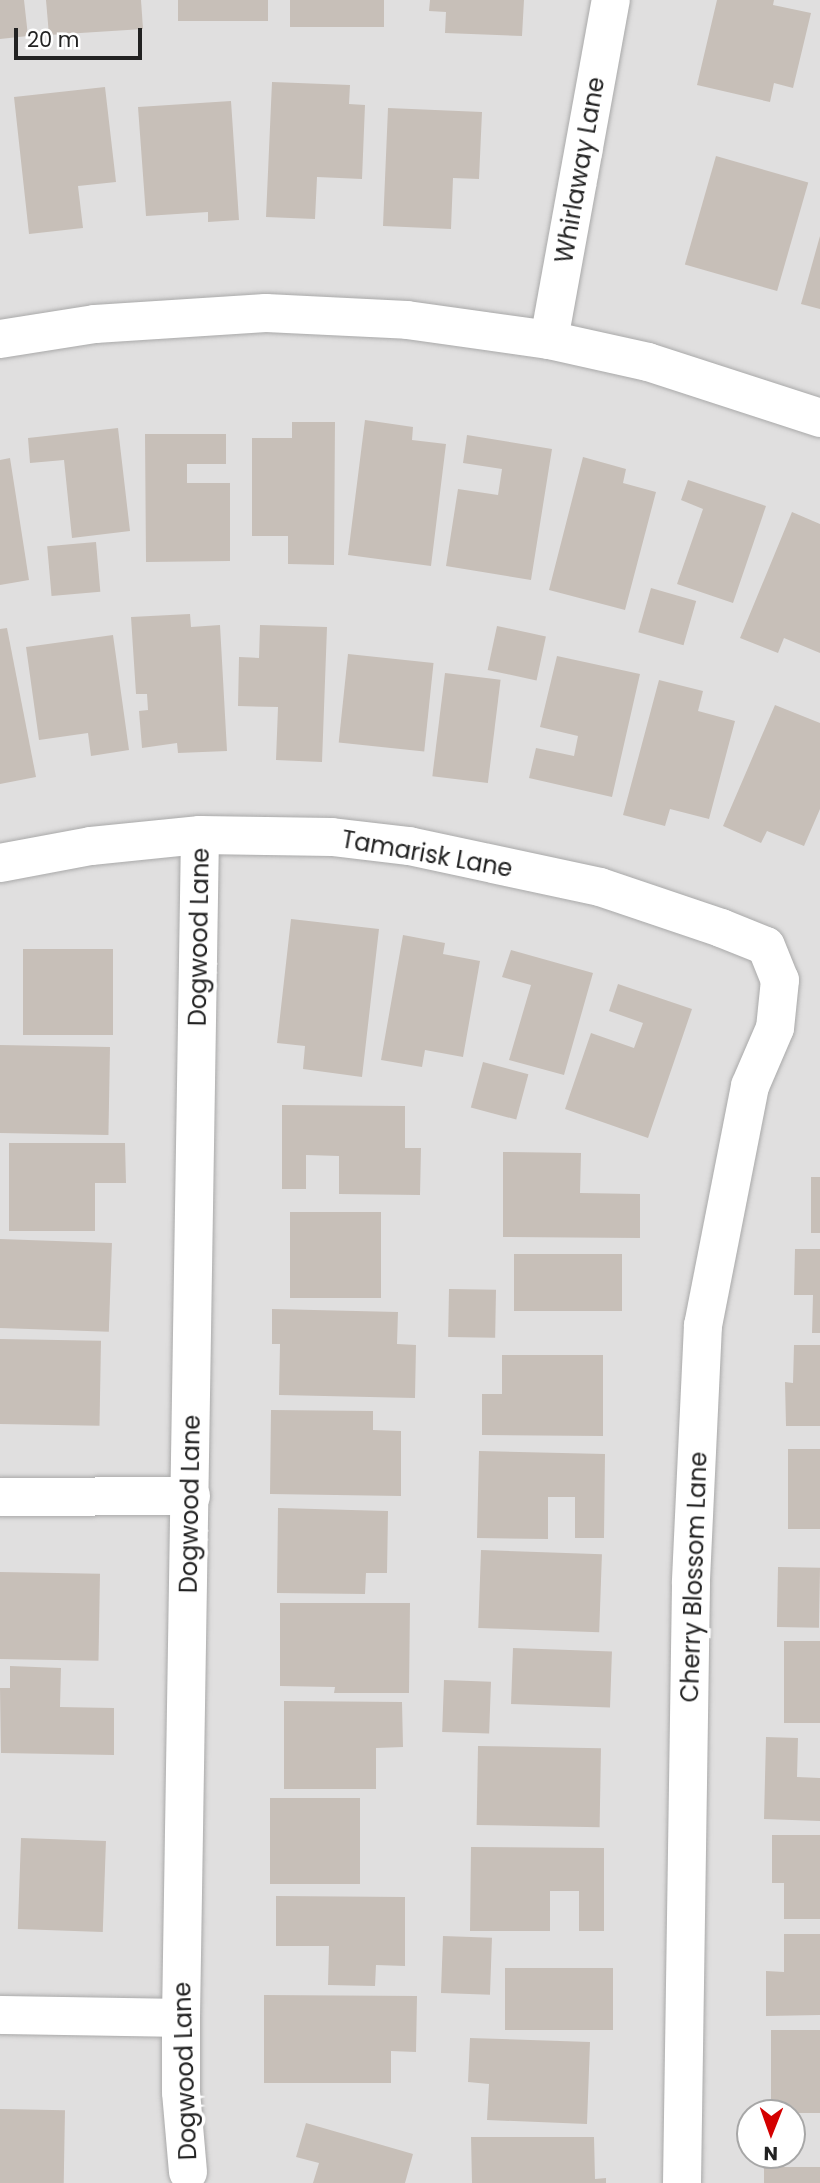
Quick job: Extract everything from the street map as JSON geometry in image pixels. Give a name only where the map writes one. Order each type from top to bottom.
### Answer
[{"type":"street","name":"Whirlaway Lane","points":[[549,340],[611,0]]},
{"type":"street","points":[[0,338],[95,324],[266,313],[407,320],[549,340],[648,362],[820,418]]},
{"type":"street","name":"Tamarisk Lane","points":[[0,863],[91,846],[200,835],[332,837],[409,846],[600,887],[722,928],[766,946],[780,980]]},
{"type":"street","name":"Dogwood Lane","points":[[188,2172],[181,2092],[181,2018],[200,835]]},
{"type":"street","name":"Cherry Blossom Lane","points":[[682,2183],[691,1584],[703,1325],[750,1086],[775,1028],[780,980]]},
{"type":"street","points":[[0,1497],[191,1496]]},
{"type":"street","points":[[0,2015],[181,2018]]},
{"type":"shaded area","points":[[0,0],[820,0],[820,2183],[0,2183]]},
{"type":"building","points":[[0,0],[24,0],[28,36],[0,39]]},
{"type":"building","points":[[46,0],[141,0],[143,29],[49,35]]},
{"type":"building","points":[[178,0],[268,0],[268,21],[178,21]]},
{"type":"building","points":[[290,0],[384,0],[384,27],[290,27]]},
{"type":"building","points":[[430,0],[524,0],[522,36],[445,33],[446,12],[429,11]]},
{"type":"building","points":[[717,0],[774,0],[773,5],[811,13],[793,88],[774,83],[770,102],[697,85]]},
{"type":"building","points":[[272,82],[350,85],[349,104],[365,105],[362,179],[317,177],[315,219],[266,217]]},
{"type":"building","points":[[105,87],[116,182],[78,186],[83,228],[29,234],[14,97]]},
{"type":"building","points":[[231,101],[239,220],[208,222],[208,212],[146,216],[138,107]]},
{"type":"building","points":[[388,108],[482,112],[479,179],[453,178],[451,229],[383,226]]},
{"type":"building","points":[[716,156],[808,182],[777,291],[685,265]]},
{"type":"building","points":[[820,236],[820,309],[801,304]]},
{"type":"building","points":[[365,420],[413,427],[412,440],[446,444],[431,566],[348,555]]},
{"type":"building","points":[[292,422],[335,422],[334,565],[288,564],[288,536],[252,536],[252,438],[292,438]]},
{"type":"building","points":[[118,428],[130,531],[72,538],[64,460],[30,463],[28,438]]},
{"type":"building","points":[[145,434],[226,434],[226,464],[187,464],[187,483],[230,483],[230,561],[146,562]]},
{"type":"building","points":[[467,435],[552,449],[531,580],[446,566],[458,489],[498,495],[502,469],[463,463]]},
{"type":"building","points":[[583,457],[626,469],[623,483],[656,492],[625,610],[549,590]]},
{"type":"building","points":[[10,458],[29,580],[0,585],[0,460]]},
{"type":"building","points":[[688,480],[766,506],[733,603],[677,584],[703,509],[681,500]]},
{"type":"building","points":[[792,512],[820,524],[820,653],[784,638],[778,653],[740,638]]},
{"type":"building","points":[[96,542],[100,592],[52,596],[47,546]]},
{"type":"building","points":[[651,588],[696,601],[683,645],[638,632]]},
{"type":"building","points":[[190,614],[191,627],[220,625],[227,751],[178,753],[177,743],[142,748],[139,711],[148,710],[147,694],[136,694],[131,617]]},
{"type":"building","points":[[260,625],[327,627],[322,762],[276,760],[278,707],[238,706],[239,657],[259,658]]},
{"type":"building","points":[[497,626],[546,636],[537,680],[488,670]]},
{"type":"building","points":[[7,628],[36,777],[0,784],[0,629]]},
{"type":"building","points":[[113,635],[129,750],[91,756],[88,733],[39,740],[26,647]]},
{"type":"building","points":[[348,654],[434,663],[424,752],[339,743]]},
{"type":"building","points":[[557,656],[640,674],[612,797],[529,778],[536,748],[574,756],[578,736],[540,727]]},
{"type":"building","points":[[445,673],[501,680],[488,783],[432,776]]},
{"type":"building","points":[[659,680],[703,691],[698,711],[735,721],[709,819],[670,809],[665,826],[623,815]]},
{"type":"building","points":[[775,705],[820,723],[820,809],[804,846],[767,831],[761,843],[723,826]]},
{"type":"building","points":[[291,919],[379,929],[362,1077],[303,1069],[305,1046],[277,1043]]},
{"type":"building","points":[[403,935],[445,943],[443,954],[480,961],[463,1057],[425,1050],[422,1067],[381,1060]]},
{"type":"building","points":[[23,949],[113,949],[113,1035],[23,1035]]},
{"type":"building","points":[[511,950],[593,973],[564,1075],[509,1060],[531,985],[502,977]]},
{"type":"building","points":[[618,984],[692,1009],[648,1138],[565,1109],[591,1033],[634,1048],[643,1023],[609,1011]]},
{"type":"building","points":[[0,1045],[110,1047],[108,1135],[0,1133]]},
{"type":"building","points":[[483,1062],[528,1074],[516,1120],[471,1107]]},
{"type":"building","points":[[282,1105],[405,1106],[405,1148],[421,1148],[420,1195],[339,1194],[339,1156],[306,1155],[306,1189],[282,1189]]},
{"type":"building","points":[[9,1143],[125,1143],[126,1183],[95,1183],[95,1231],[9,1231]]},
{"type":"building","points":[[503,1152],[581,1153],[580,1193],[640,1194],[640,1238],[503,1237]]},
{"type":"building","points":[[811,1177],[820,1177],[820,1233],[811,1233]]},
{"type":"building","points":[[290,1212],[381,1212],[381,1298],[290,1298]]},
{"type":"building","points":[[0,1239],[112,1243],[109,1332],[0,1328]]},
{"type":"building","points":[[795,1249],[820,1249],[820,1333],[812,1333],[813,1295],[794,1295]]},
{"type":"building","points":[[514,1254],[622,1254],[622,1311],[514,1311]]},
{"type":"building","points":[[449,1289],[496,1290],[495,1338],[448,1337]]},
{"type":"building","points":[[272,1309],[398,1312],[397,1344],[416,1345],[415,1398],[279,1395],[280,1344],[272,1344]]},
{"type":"building","points":[[0,1339],[101,1341],[100,1426],[0,1424]]},
{"type":"building","points":[[794,1345],[820,1345],[820,1426],[786,1426],[785,1382],[793,1383]]},
{"type":"building","points":[[502,1355],[603,1355],[603,1436],[482,1435],[482,1394],[502,1394]]},
{"type":"building","points":[[271,1410],[373,1411],[373,1430],[401,1431],[401,1496],[270,1494]]},
{"type":"building","points":[[788,1449],[820,1449],[820,1529],[788,1529]]},
{"type":"building","points":[[479,1451],[605,1454],[604,1538],[575,1538],[575,1497],[548,1497],[548,1539],[477,1538]]},
{"type":"building","points":[[278,1508],[388,1511],[387,1573],[366,1573],[365,1594],[277,1593]]},
{"type":"building","points":[[481,1550],[602,1554],[599,1632],[478,1628]]},
{"type":"building","points":[[778,1567],[820,1568],[819,1628],[777,1627]]},
{"type":"building","points":[[0,1572],[100,1574],[98,1661],[0,1659]]},
{"type":"building","points":[[280,1603],[410,1603],[409,1693],[334,1693],[335,1687],[280,1686]]},
{"type":"building","points":[[784,1641],[820,1641],[820,1723],[784,1723]]},
{"type":"building","points":[[513,1648],[612,1651],[610,1707],[511,1704]]},
{"type":"building","points":[[10,1666],[61,1668],[60,1707],[114,1708],[114,1755],[1,1753],[0,1688],[10,1688]]},
{"type":"building","points":[[444,1680],[491,1682],[489,1734],[442,1732]]},
{"type":"building","points":[[284,1701],[402,1702],[403,1747],[376,1748],[376,1789],[284,1789]]},
{"type":"building","points":[[766,1737],[798,1738],[797,1777],[820,1778],[820,1821],[764,1819]]},
{"type":"building","points":[[478,1746],[601,1748],[600,1827],[477,1825]]},
{"type":"building","points":[[270,1798],[360,1798],[360,1884],[270,1884]]},
{"type":"building","points":[[772,1835],[820,1835],[820,1919],[784,1919],[784,1883],[772,1883]]},
{"type":"building","points":[[21,1838],[106,1841],[103,1932],[18,1929]]},
{"type":"building","points":[[471,1847],[604,1848],[604,1931],[579,1931],[579,1891],[550,1891],[550,1931],[470,1931]]},
{"type":"building","points":[[276,1896],[405,1897],[405,1966],[376,1965],[375,1986],[328,1985],[329,1946],[276,1946]]},
{"type":"building","points":[[784,1934],[820,1934],[820,2015],[766,2016],[766,1971],[784,1972]]},
{"type":"building","points":[[443,1936],[492,1938],[490,1995],[441,1993]]},
{"type":"building","points":[[505,1968],[613,1968],[613,2030],[505,2030]]},
{"type":"building","points":[[264,1995],[417,1996],[416,2052],[391,2051],[391,2083],[264,2083]]},
{"type":"building","points":[[771,2030],[820,2030],[820,2113],[806,2113],[806,2099],[771,2099]]},
{"type":"building","points":[[470,2038],[590,2042],[587,2124],[487,2120],[489,2084],[468,2082]]},
{"type":"building","points":[[0,2109],[65,2110],[64,2183],[0,2183]]},
{"type":"building","points":[[306,2123],[413,2154],[405,2183],[313,2183],[319,2163],[296,2157]]},
{"type":"building","points":[[471,2137],[594,2137],[595,2179],[606,2178],[606,2183],[472,2183]]},
{"type":"building","points":[[820,2167],[820,2183],[764,2183],[764,2169]]}]
